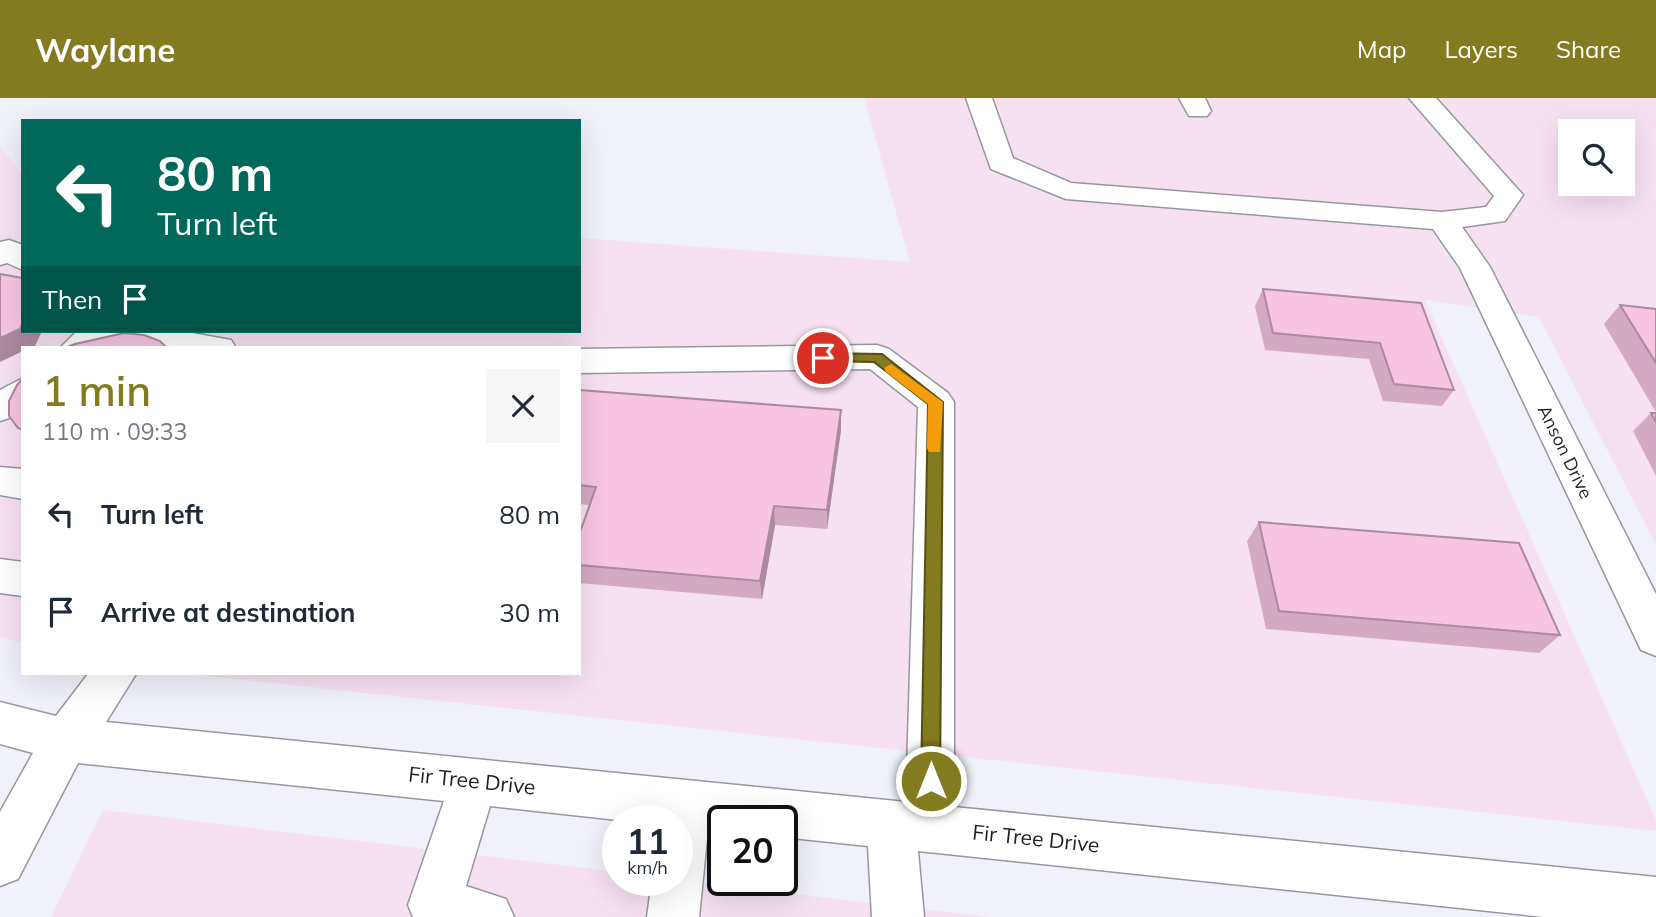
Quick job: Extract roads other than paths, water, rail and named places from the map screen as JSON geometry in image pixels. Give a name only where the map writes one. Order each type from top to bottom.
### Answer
[{"type":"street","points":[[979,98],[1001,163],[1066,191],[1442,221],[1495,215],[1509,195],[1422,98]]},
{"type":"street","name":"Anson Drive","points":[[1442,221],[1475,267],[1656,637]]},
{"type":"street","points":[[0,256],[9,249],[21,259]]},
{"type":"street","points":[[79,346],[95,333]]},
{"type":"street","points":[[125,333],[207,346]]},
{"type":"street","points":[[581,361],[877,357],[936,402],[911,826],[898,917]]},
{"type":"street","points":[[0,408],[21,392]]},
{"type":"street","points":[[0,481],[21,484]]},
{"type":"street","points":[[0,576],[21,579]]},
{"type":"street","points":[[0,861],[66,740],[113,675]]},
{"type":"street","name":"Fir Tree Drive","points":[[0,723],[66,740],[1656,902]]},
{"type":"street","points":[[474,782],[432,911],[488,917]]},
{"type":"street","points":[[673,917],[687,803]]}]
